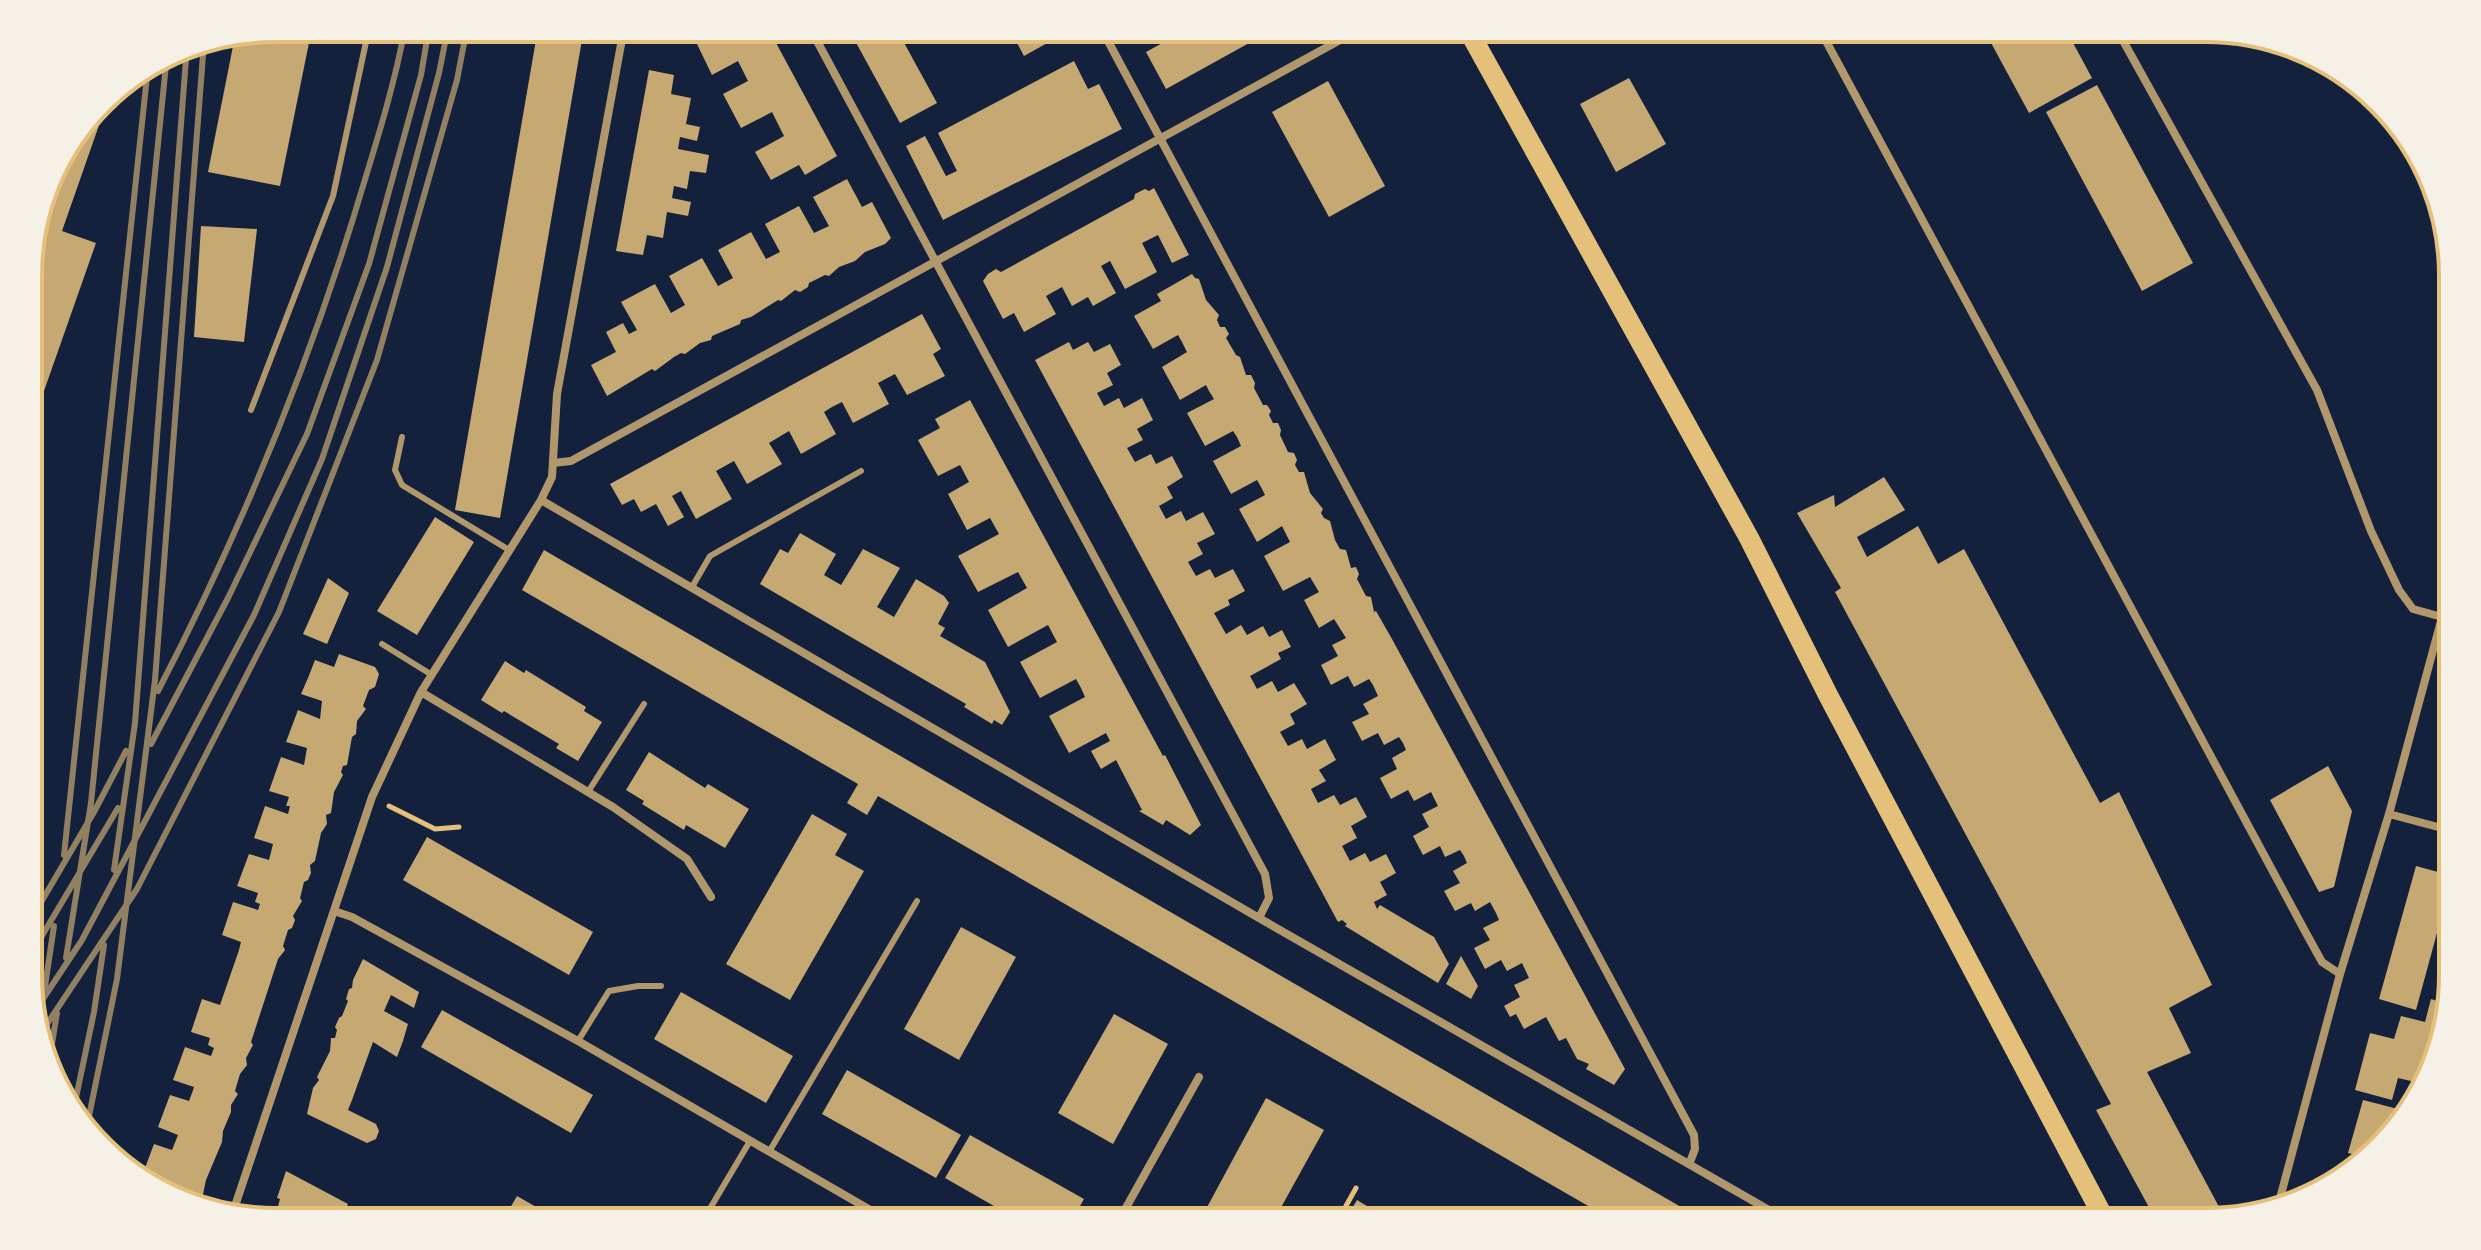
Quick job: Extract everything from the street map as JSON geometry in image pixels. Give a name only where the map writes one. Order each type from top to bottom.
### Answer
[{"type":"main road","points":[[1475,42],[1749,538],[2097,1208]]},
{"type":"street","points":[[236,1204],[372,797],[421,692],[541,500],[552,477],[557,394],[621,42]]},
{"type":"street","points":[[818,42],[1265,874],[1269,898],[1259,918]]},
{"type":"street","points":[[1109,42],[1694,1135],[1695,1149],[1690,1162]]},
{"type":"street","points":[[553,463],[571,461],[1337,42]]},
{"type":"street","points":[[1827,42],[2306,933],[2322,962],[2340,974]]},
{"type":"street","points":[[2124,42],[2317,390],[2371,531],[2399,590],[2413,609],[2439,616]]},
{"type":"street","points":[[541,500],[1259,918],[1767,1208]]},
{"type":"street","points":[[2281,1196],[2340,974],[2389,814],[2439,628]]},
{"type":"street","points":[[421,692],[588,792],[687,859],[711,897]]},
{"type":"street","points":[[2389,814],[2439,827]]},
{"type":"street","points":[[334,911],[352,917],[578,1041],[867,1208]]},
{"type":"street","points":[[1126,1208],[1199,1077]]},
{"type":"lane","points":[[251,410],[333,196],[366,42]]},
{"type":"lane","points":[[402,437],[395,470],[402,485],[509,550]]},
{"type":"lane","points":[[692,587],[710,556],[861,471]]},
{"type":"lane","points":[[382,644],[432,675]]},
{"type":"lane","points":[[588,792],[644,704]]},
{"type":"lane","points":[[769,1152],[917,901]]},
{"type":"lane","points":[[578,1041],[609,991],[661,986]]},
{"type":"lane","points":[[710,1208],[750,1141]]},
{"type":"path","points":[[372,797],[435,829],[459,827]]},
{"type":"path","points":[[1345,1208],[1356,1188]]},
{"type":"building","points":[[309,42],[280,186],[208,172],[233,46]]},
{"type":"building","points":[[536,42],[582,42],[500,518],[455,510]]},
{"type":"building","points":[[696,42],[776,42],[837,156],[805,175],[799,165],[771,180],[755,152],[784,136],[772,112],[741,128],[723,94],[748,81],[738,61],[712,75]]},
{"type":"building","points":[[856,42],[904,42],[937,103],[900,123]]},
{"type":"building","points":[[1016,42],[1049,42],[1024,56]]},
{"type":"building","points":[[1164,42],[1251,42],[1166,89],[1146,52]]},
{"type":"building","points":[[1991,42],[2073,42],[2092,78],[2029,113]]},
{"type":"building","points":[[1074,61],[1088,89],[1099,84],[1122,129],[943,220],[906,146],[925,136],[946,176],[957,171],[938,133]]},
{"type":"building","points":[[649,70],[674,75],[671,94],[691,98],[686,124],[700,127],[697,141],[680,137],[678,149],[709,155],[706,173],[690,171],[687,189],[674,186],[672,198],[691,202],[688,216],[667,212],[663,238],[647,235],[643,255],[616,251]]},
{"type":"building","points":[[1629,78],[1666,144],[1616,172],[1580,104]]},
{"type":"building","points":[[1328,81],[1385,186],[1329,217],[1272,112]]},
{"type":"building","points":[[2097,85],[2193,263],[2142,291],[2046,112]]},
{"type":"building","points":[[101,121],[62,231],[96,243],[44,391],[42,260],[50,215],[73,159]]},
{"type":"building","points":[[847,179],[862,207],[872,202],[891,238],[885,244],[865,252],[829,276],[809,283],[800,292],[795,290],[781,301],[741,320],[740,324],[712,336],[711,340],[700,343],[685,354],[681,353],[655,371],[652,369],[607,396],[591,365],[616,352],[606,332],[623,323],[629,334],[637,330],[621,302],[655,284],[671,313],[685,305],[669,276],[702,258],[718,286],[733,278],[718,250],[751,232],[766,259],[780,252],[765,224],[799,206],[814,233],[829,226],[813,197]]},
{"type":"building","points":[[1154,188],[1189,255],[1172,263],[1158,235],[1142,243],[1157,272],[1125,289],[1110,261],[1101,266],[1116,293],[1093,306],[1088,297],[1072,306],[1062,287],[1046,296],[1056,314],[1024,332],[1014,313],[1003,319],[983,281],[988,274],[996,269],[1001,272],[1134,199],[1135,194]]},
{"type":"building","points":[[201,226],[257,229],[244,342],[194,337]]},
{"type":"building","points":[[1192,274],[1199,279],[1206,300],[1219,315],[1217,320],[1220,327],[1225,327],[1229,334],[1226,338],[1240,357],[1246,375],[1251,375],[1263,405],[1271,411],[1269,415],[1273,423],[1278,423],[1288,452],[1294,453],[1297,460],[1295,465],[1299,472],[1304,472],[1310,493],[1323,509],[1321,513],[1324,518],[1330,521],[1335,540],[1340,549],[1346,550],[1351,568],[1356,567],[1359,574],[1357,579],[1366,596],[1371,597],[1374,612],[1392,639],[1625,1069],[1614,1085],[1586,1069],[1589,1064],[1577,1059],[1566,1038],[1559,1041],[1546,1017],[1524,1029],[1516,1014],[1510,1017],[1504,1006],[1520,997],[1514,985],[1529,978],[1522,963],[1507,971],[1501,960],[1485,969],[1474,948],[1490,940],[1483,928],[1499,920],[1496,913],[1490,902],[1475,911],[1471,903],[1455,911],[1444,891],[1460,883],[1453,871],[1467,863],[1464,856],[1460,850],[1445,857],[1440,846],[1423,855],[1413,836],[1429,827],[1422,814],[1438,806],[1431,792],[1414,801],[1408,790],[1391,799],[1380,778],[1397,769],[1392,758],[1406,750],[1403,743],[1399,737],[1384,745],[1378,733],[1362,741],[1352,722],[1369,714],[1363,704],[1378,696],[1373,685],[1369,679],[1354,687],[1348,676],[1331,685],[1321,665],[1338,656],[1332,645],[1346,638],[1334,619],[1319,628],[1304,600],[1319,592],[1310,577],[1283,591],[1264,556],[1290,542],[1282,526],[1257,542],[1239,509],[1265,495],[1261,487],[1257,480],[1231,494],[1213,461],[1241,446],[1237,437],[1233,431],[1205,446],[1187,413],[1214,399],[1206,385],[1180,400],[1162,367],[1187,352],[1182,342],[1178,335],[1153,349],[1134,316],[1161,301],[1157,294]]},
{"type":"building","points":[[922,314],[941,349],[933,354],[945,376],[907,395],[895,374],[878,383],[889,404],[853,423],[842,402],[832,407],[824,412],[836,434],[801,454],[789,431],[769,443],[782,464],[747,484],[734,461],[716,471],[732,499],[696,519],[681,491],[672,496],[684,517],[668,526],[656,504],[641,512],[634,499],[622,505],[610,484]]},
{"type":"building","points":[[1069,342],[1073,350],[1088,342],[1094,352],[1110,344],[1121,365],[1107,373],[1113,385],[1097,393],[1104,406],[1119,398],[1124,408],[1142,398],[1153,420],[1137,429],[1143,440],[1127,448],[1135,462],[1151,454],[1156,464],[1172,456],[1183,477],[1167,487],[1173,498],[1159,506],[1166,519],[1181,511],[1186,521],[1203,512],[1215,534],[1197,543],[1203,554],[1188,562],[1196,576],[1210,569],[1215,578],[1233,569],[1245,591],[1228,600],[1230,605],[1214,613],[1226,634],[1241,625],[1247,635],[1263,626],[1269,637],[1282,630],[1291,647],[1278,653],[1281,659],[1250,676],[1257,689],[1272,681],[1278,692],[1294,683],[1307,704],[1290,714],[1295,724],[1280,732],[1288,746],[1302,739],[1307,749],[1325,739],[1336,760],[1319,770],[1326,781],[1311,789],[1318,803],[1334,795],[1340,805],[1356,797],[1367,817],[1351,826],[1357,838],[1342,846],[1350,861],[1365,853],[1370,862],[1386,854],[1396,873],[1380,882],[1387,895],[1374,902],[1377,909],[1380,905],[1434,937],[1449,964],[1438,983],[1345,926],[1347,924],[1342,920],[1338,922],[1035,360]]},
{"type":"building","points":[[970,400],[1201,825],[1190,835],[1166,820],[1163,825],[1139,811],[1142,810],[1116,760],[1101,769],[1091,751],[1110,741],[1106,733],[1069,753],[1049,716],[1085,697],[1081,688],[1076,679],[1040,698],[1020,662],[1057,642],[1048,625],[1008,647],[988,610],[1027,588],[1018,572],[978,592],[958,556],[999,534],[990,518],[967,530],[948,494],[969,482],[960,465],[938,476],[918,440],[940,428],[935,419]]},
{"type":"building","points":[[1884,477],[1905,510],[1857,537],[1867,557],[1918,526],[1938,564],[1964,549],[2100,803],[2119,792],[2212,985],[2169,1008],[2191,1053],[2147,1072],[2220,1208],[2149,1208],[2096,1110],[2111,1104],[1835,592],[1841,588],[1797,513],[1834,495],[1835,507]]},
{"type":"building","points":[[435,517],[474,542],[417,635],[377,611]]},
{"type":"building","points":[[800,533],[836,554],[824,575],[841,585],[863,549],[900,568],[877,607],[894,617],[916,579],[944,596],[949,603],[938,624],[945,628],[940,636],[985,662],[1010,712],[1002,725],[994,720],[992,724],[964,707],[966,704],[760,584],[780,549],[788,553]]},
{"type":"building","points":[[544,550],[1683,1208],[1592,1208],[878,796],[867,815],[847,803],[858,784],[522,590]]},
{"type":"building","points":[[328,578],[349,593],[327,644],[303,634]]},
{"type":"building","points":[[339,654],[375,667],[379,674],[363,706],[366,709],[357,721],[347,765],[343,766],[343,775],[334,792],[331,813],[326,815],[327,824],[321,833],[315,861],[310,865],[311,873],[304,882],[302,901],[293,916],[292,928],[288,930],[283,946],[285,950],[278,959],[251,1042],[253,1045],[246,1058],[247,1065],[240,1074],[235,1091],[238,1094],[231,1105],[202,1197],[145,1168],[154,1144],[172,1150],[178,1135],[158,1127],[170,1095],[189,1101],[194,1087],[173,1080],[185,1047],[211,1056],[214,1048],[208,1045],[210,1038],[191,1032],[202,999],[220,1005],[239,950],[241,942],[222,935],[233,902],[258,910],[260,904],[255,902],[258,893],[237,886],[249,854],[269,860],[273,844],[254,838],[265,806],[288,814],[290,806],[286,806],[289,797],[269,791],[281,757],[304,765],[307,748],[286,742],[298,710],[320,719],[322,701],[301,694],[315,660],[334,667]]},
{"type":"building","points":[[505,661],[524,673],[526,670],[586,707],[584,711],[602,722],[578,761],[556,748],[559,744],[481,700]]},
{"type":"building","points":[[649,752],[705,788],[708,784],[749,809],[725,848],[686,825],[684,830],[642,804],[644,801],[626,790]]},
{"type":"building","points":[[2328,766],[2352,811],[2334,887],[2319,892],[2270,800]]},
{"type":"building","points":[[812,814],[847,834],[835,855],[864,871],[790,1000],[726,964]]},
{"type":"building","points":[[427,837],[593,932],[569,975],[403,880]]},
{"type":"building","points":[[2416,866],[2439,872],[2439,926],[2416,1010],[2379,999]]},
{"type":"building","points":[[961,927],[1016,957],[959,1060],[904,1029]]},
{"type":"building","points":[[1461,956],[1478,986],[1471,999],[1446,984]]},
{"type":"building","points":[[363,959],[419,992],[414,1008],[391,995],[384,1011],[408,1024],[403,1041],[397,1057],[373,1042],[348,1110],[376,1124],[379,1131],[376,1139],[367,1143],[307,1114],[313,1088],[319,1080],[317,1077],[330,1051],[331,1038],[335,1038],[335,1027]]},
{"type":"building","points":[[681,992],[793,1056],[766,1103],[654,1039]]},
{"type":"building","points":[[2431,999],[2438,1001],[2427,1050],[2413,1081],[2398,1078],[2392,1100],[2355,1090],[2370,1033],[2394,1039],[2401,1016],[2425,1022]]},
{"type":"building","points":[[442,1010],[593,1095],[571,1133],[421,1047]]},
{"type":"building","points":[[1114,1014],[1168,1044],[1113,1144],[1058,1113]]},
{"type":"building","points":[[847,1070],[961,1135],[936,1178],[822,1114]]},
{"type":"building","points":[[1266,1098],[1324,1130],[1281,1208],[1207,1208]]},
{"type":"building","points":[[2363,1100],[2396,1109],[2360,1150],[2354,1155],[2348,1153]]},
{"type":"building","points":[[970,1135],[1084,1199],[1079,1208],[998,1208],[945,1178]]},
{"type":"building","points":[[286,1171],[348,1204],[346,1208],[278,1208],[280,1199],[277,1198]]},
{"type":"building","points":[[517,1196],[538,1208],[510,1208]]},
{"type":"building","points":[[1357,1200],[1370,1208],[1352,1208]]},
{"type":"railway","points":[[158,691],[246,506],[297,380],[343,251],[392,88],[402,42]]},
{"type":"railway","points":[[151,744],[228,598],[307,434],[369,264],[421,75],[427,42]]},
{"type":"railway","points":[[44,998],[82,940],[254,615],[322,459],[387,267],[445,42]]},
{"type":"railway","points":[[48,1023],[137,889],[279,612],[377,360],[457,80],[464,42]]},
{"type":"railway","points":[[89,1116],[117,979],[155,680],[203,53]]},
{"type":"railway","points":[[114,870],[135,723],[186,60]]},
{"type":"railway","points":[[66,958],[91,803],[166,70]]},
{"type":"railway","points":[[64,855],[147,81]]},
{"type":"railway","points":[[42,901],[126,751]]},
{"type":"railway","points":[[42,936],[118,808]]},
{"type":"railway","points":[[44,993],[54,926]]},
{"type":"railway","points":[[76,1096],[104,945]]},
{"type":"railway","points":[[52,1042],[57,1013]]}]
